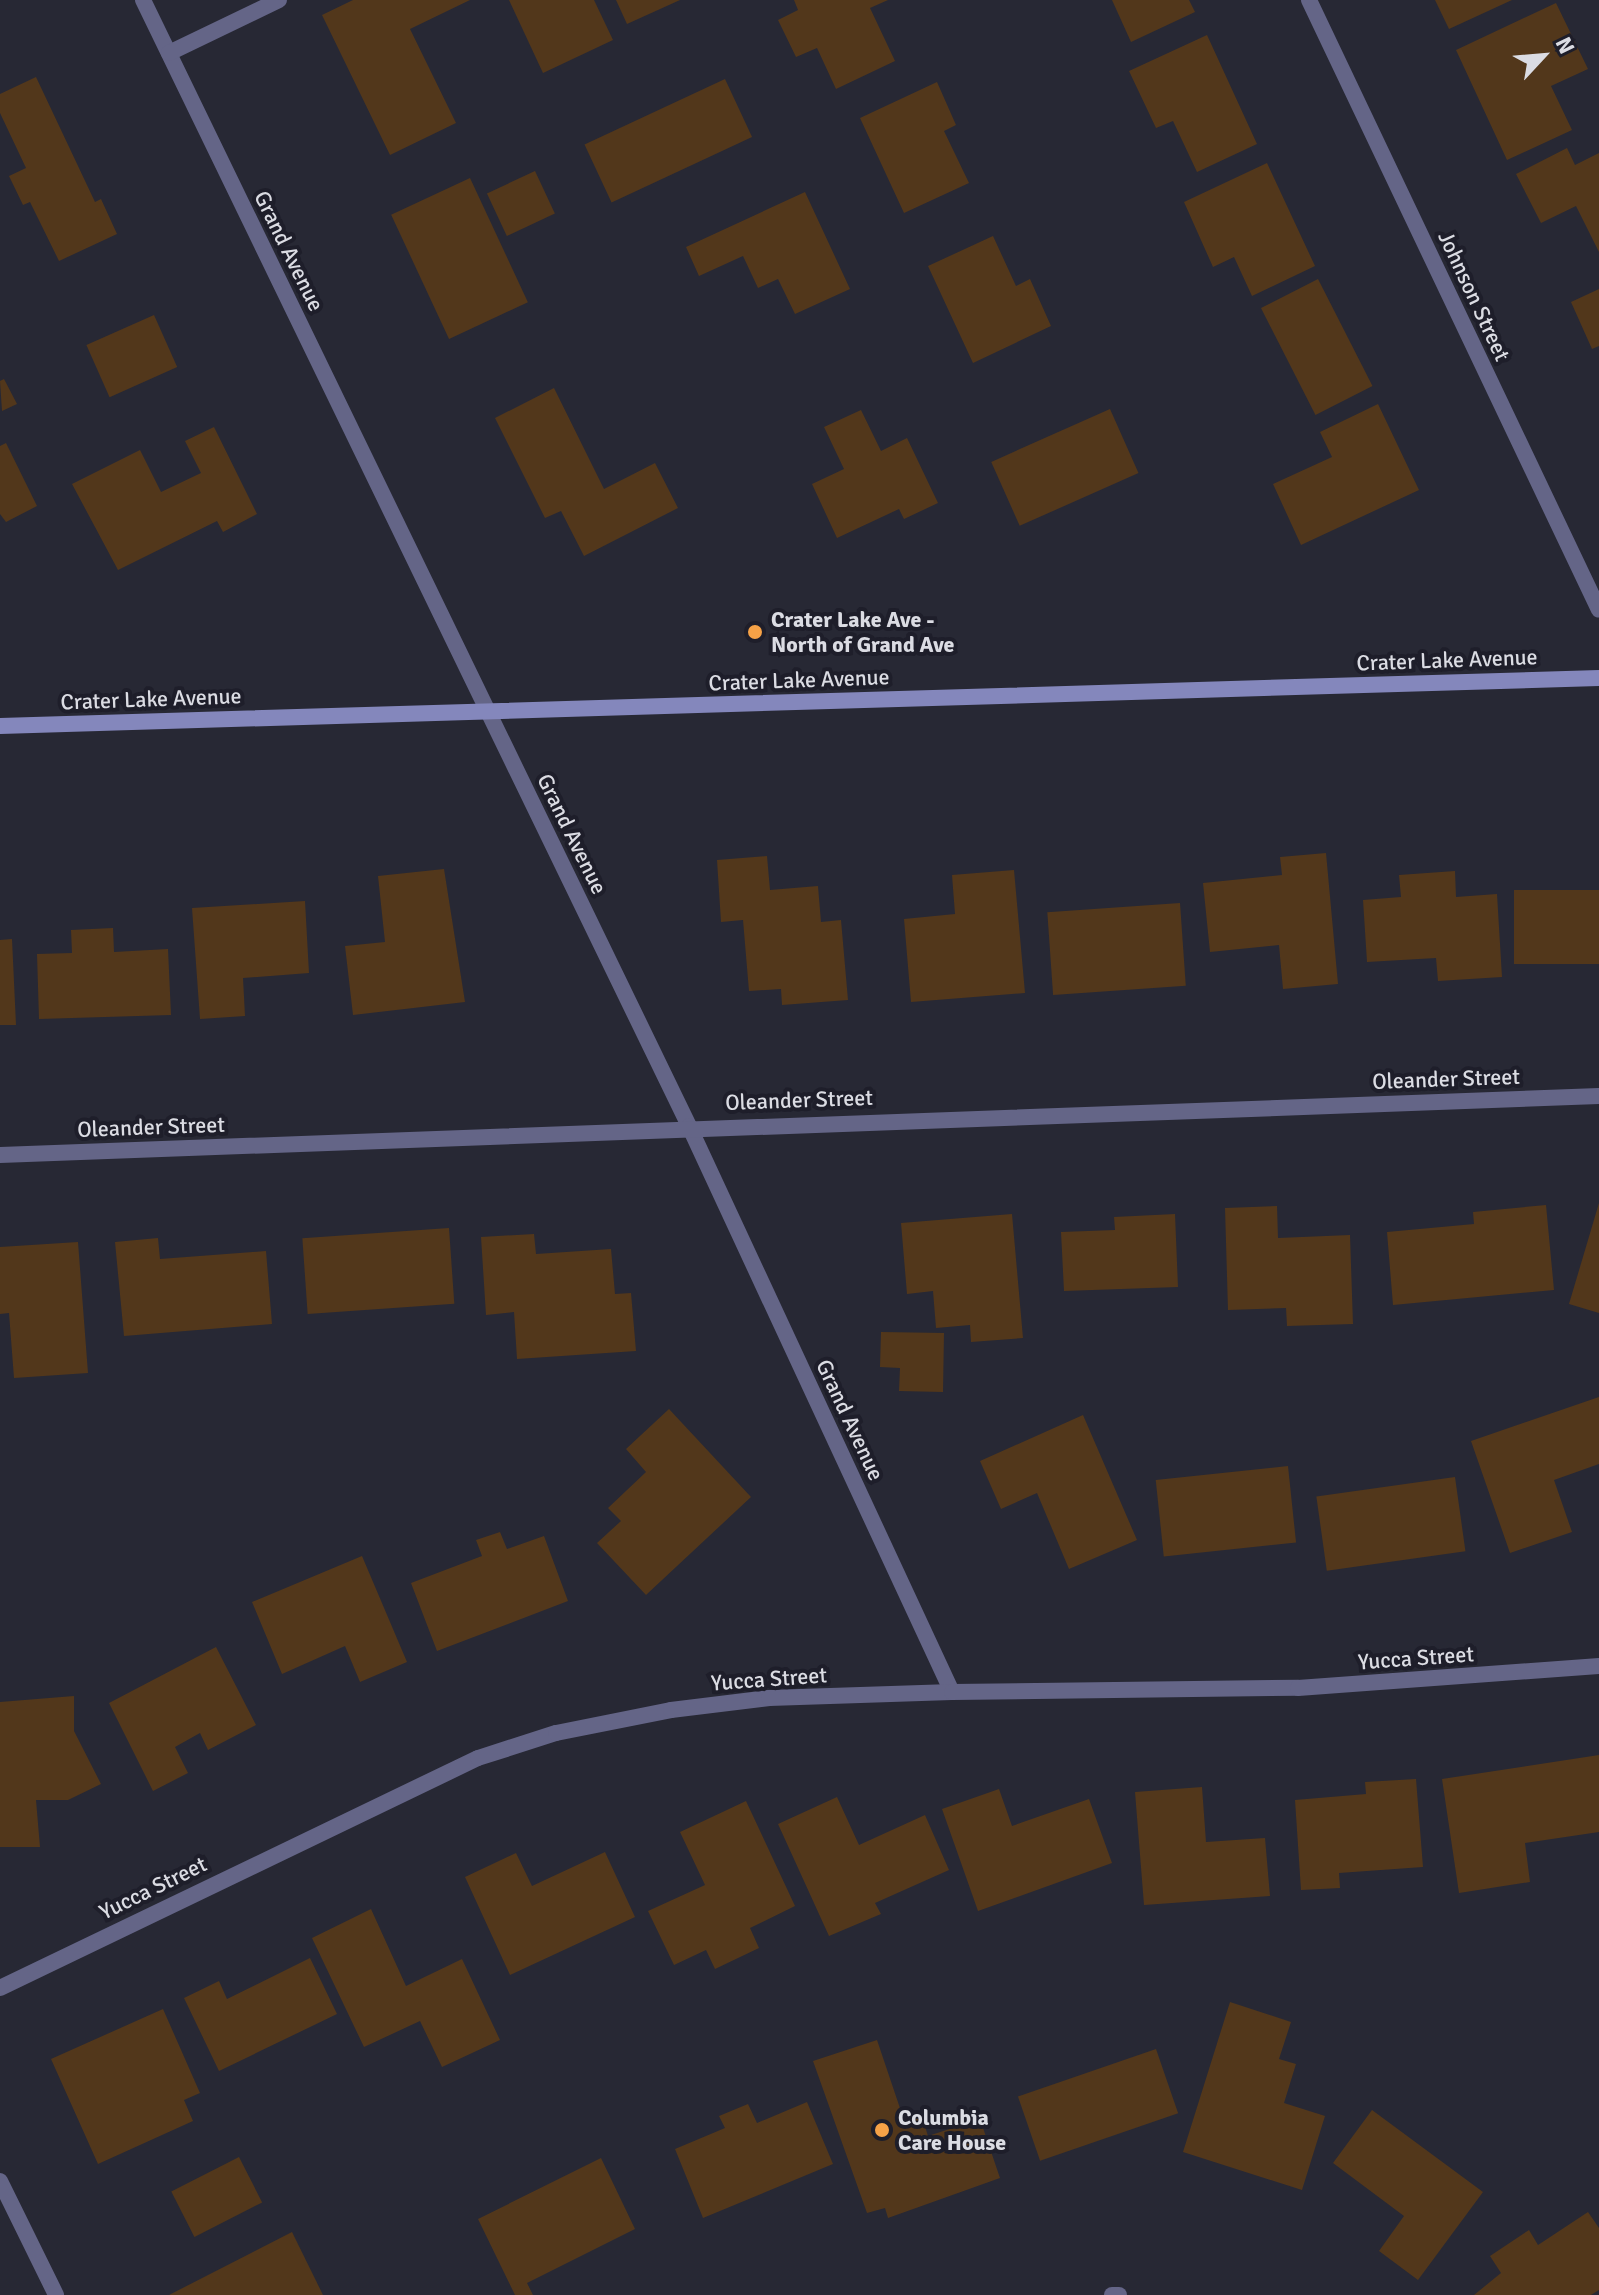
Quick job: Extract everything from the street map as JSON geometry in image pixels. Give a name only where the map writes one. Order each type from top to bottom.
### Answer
[{"type":"main road","name":"Crater Lake Avenue","points":[[0,726],[1599,678]]},
{"type":"street","name":"Grand Avenue","points":[[143,0],[689,1126],[952,1692]]},
{"type":"street","points":[[169,53],[279,0]]},
{"type":"street","name":"Johnson Street","points":[[1309,0],[1599,610]]},
{"type":"street","name":"Oleander Street","points":[[0,1155],[689,1126],[1599,1096]]},
{"type":"street","name":"Yucca Street","points":[[0,1988],[324,1828],[478,1758],[556,1733],[671,1710],[769,1698],[952,1692],[1298,1688],[1599,1666]]},
{"type":"street","points":[[0,2181],[56,2295]]},
{"type":"street","points":[[1112,2295],[1119,2295]]},
{"type":"building","points":[[353,0],[470,0],[410,29],[456,123],[390,155],[322,15]]},
{"type":"building","points":[[509,0],[594,0],[613,40],[543,73]]},
{"type":"building","points":[[616,0],[680,0],[627,24]]},
{"type":"building","points":[[794,0],[888,0],[870,8],[895,61],[836,89],[817,48],[796,57],[778,20],[798,10]]},
{"type":"building","points":[[1112,0],[1189,0],[1195,12],[1131,42]]},
{"type":"building","points":[[1435,0],[1512,0],[1449,29]]},
{"type":"building","points":[[1556,3],[1588,69],[1551,86],[1572,130],[1507,160],[1456,50]]},
{"type":"building","points":[[1207,35],[1257,144],[1197,172],[1173,121],[1156,128],[1129,71]]},
{"type":"building","points":[[36,77],[95,202],[101,199],[117,234],[59,261],[30,202],[23,205],[9,176],[26,168],[0,113],[0,94]]},
{"type":"building","points":[[725,79],[752,137],[612,203],[585,145]]},
{"type":"building","points":[[937,82],[956,125],[944,131],[969,183],[904,213],[860,118]]},
{"type":"building","points":[[1567,148],[1575,165],[1599,153],[1599,252],[1576,206],[1541,223],[1516,174]]},
{"type":"building","points":[[1267,163],[1315,266],[1252,296],[1234,257],[1213,267],[1184,202]]},
{"type":"building","points":[[535,171],[555,214],[507,236],[487,193]]},
{"type":"building","points":[[470,178],[528,302],[449,339],[391,215]]},
{"type":"building","points":[[805,192],[850,289],[795,314],[778,279],[758,288],[743,256],[699,276],[686,247]]},
{"type":"building","points":[[993,236],[1016,286],[1030,279],[1051,326],[973,363],[928,266]]},
{"type":"building","points":[[1318,279],[1372,386],[1315,415],[1261,308]]},
{"type":"building","points":[[1599,289],[1599,346],[1592,349],[1571,302]]},
{"type":"building","points":[[154,315],[177,367],[110,397],[86,345]]},
{"type":"building","points":[[4,379],[17,404],[2,411],[0,381]]},
{"type":"building","points":[[554,388],[604,489],[655,463],[678,508],[584,556],[561,511],[545,518],[495,418]]},
{"type":"building","points":[[1378,404],[1419,490],[1301,545],[1273,484],[1332,457],[1320,432]]},
{"type":"building","points":[[1110,409],[1138,473],[1020,526],[991,462]]},
{"type":"building","points":[[861,410],[881,451],[907,438],[938,503],[904,519],[899,509],[837,538],[812,484],[844,469],[824,427]]},
{"type":"building","points":[[214,427],[257,514],[223,532],[217,521],[118,570],[72,484],[140,450],[161,492],[201,473],[185,441]]},
{"type":"building","points":[[6,443],[37,506],[6,522],[0,514],[0,446]]},
{"type":"building","points":[[1326,853],[1338,984],[1283,989],[1279,945],[1210,952],[1203,883],[1282,875],[1280,857]]},
{"type":"building","points":[[767,856],[770,890],[818,886],[821,922],[841,920],[848,1000],[782,1005],[781,989],[749,991],[743,920],[721,922],[717,860]]},
{"type":"building","points":[[444,869],[465,1002],[353,1015],[345,946],[385,942],[378,876]]},
{"type":"building","points":[[1014,870],[1025,993],[911,1002],[904,919],[955,914],[952,875]]},
{"type":"building","points":[[1455,871],[1456,897],[1497,894],[1502,977],[1438,981],[1436,958],[1367,962],[1363,900],[1401,897],[1399,875]]},
{"type":"building","points":[[1514,890],[1599,890],[1599,964],[1514,964]]},
{"type":"building","points":[[305,901],[309,973],[243,978],[245,1016],[200,1019],[192,908]]},
{"type":"building","points":[[1180,903],[1186,986],[1053,995],[1047,912]]},
{"type":"building","points":[[113,928],[114,952],[168,949],[171,1015],[39,1019],[37,954],[72,953],[71,930]]},
{"type":"building","points":[[12,939],[16,1025],[0,1025],[0,940]]},
{"type":"building","points":[[1599,1203],[1599,1313],[1569,1304]]},
{"type":"building","points":[[1546,1205],[1554,1290],[1393,1305],[1387,1232],[1474,1224],[1473,1212]]},
{"type":"building","points":[[1277,1206],[1278,1238],[1350,1235],[1353,1324],[1287,1326],[1286,1308],[1228,1310],[1225,1208]]},
{"type":"building","points":[[1012,1214],[1023,1338],[971,1342],[970,1325],[936,1328],[933,1291],[907,1294],[901,1223]]},
{"type":"building","points":[[1175,1214],[1178,1287],[1064,1291],[1061,1232],[1115,1230],[1114,1217]]},
{"type":"building","points":[[449,1228],[454,1304],[308,1314],[302,1238]]},
{"type":"building","points":[[534,1234],[536,1254],[611,1249],[615,1294],[631,1293],[636,1351],[517,1359],[514,1312],[486,1315],[481,1237]]},
{"type":"building","points":[[158,1238],[160,1259],[266,1251],[272,1324],[124,1336],[115,1242]]},
{"type":"building","points":[[78,1242],[88,1373],[14,1378],[9,1313],[0,1314],[0,1247]]},
{"type":"building","points":[[881,1332],[944,1333],[943,1392],[899,1391],[900,1368],[880,1367]]},
{"type":"building","points":[[1599,1397],[1599,1464],[1554,1480],[1572,1532],[1510,1553],[1471,1441]]},
{"type":"building","points":[[669,1409],[751,1497],[646,1595],[597,1543],[621,1521],[608,1508],[646,1472],[626,1449]]},
{"type":"building","points":[[1083,1415],[1137,1540],[1069,1569],[1037,1493],[1001,1509],[980,1461]]},
{"type":"building","points":[[1288,1466],[1296,1543],[1164,1556],[1156,1480]]},
{"type":"building","points":[[1455,1477],[1465,1551],[1327,1571],[1316,1496]]},
{"type":"building","points":[[500,1532],[507,1549],[544,1536],[568,1601],[437,1651],[411,1583],[482,1556],[476,1540]]},
{"type":"building","points":[[362,1556],[407,1662],[360,1682],[345,1646],[282,1674],[252,1602]]},
{"type":"building","points":[[216,1647],[256,1725],[208,1750],[200,1733],[175,1747],[188,1773],[153,1791],[109,1703]]},
{"type":"building","points":[[74,1696],[74,1731],[101,1784],[68,1800],[36,1800],[40,1847],[0,1847],[0,1702]]},
{"type":"building","points":[[1599,1755],[1599,1832],[1525,1843],[1530,1882],[1459,1893],[1442,1779]]},
{"type":"building","points":[[1416,1779],[1423,1867],[1339,1873],[1340,1888],[1301,1890],[1295,1800],[1366,1794],[1365,1782]]},
{"type":"building","points":[[1202,1787],[1206,1842],[1265,1838],[1270,1896],[1144,1905],[1135,1792]]},
{"type":"building","points":[[999,1789],[1012,1826],[1089,1799],[1112,1863],[978,1911],[942,1809]]},
{"type":"building","points":[[837,1797],[859,1845],[925,1815],[949,1870],[875,1903],[881,1914],[829,1936],[778,1824]]},
{"type":"building","points":[[746,1801],[795,1906],[750,1928],[759,1948],[715,1969],[706,1950],[674,1965],[648,1911],[705,1885],[680,1832]]},
{"type":"building","points":[[605,1852],[635,1917],[510,1975],[465,1877],[516,1853],[532,1886]]},
{"type":"building","points":[[371,1909],[406,1986],[462,1959],[500,2040],[442,2067],[420,2021],[364,2047],[312,1938]]},
{"type":"building","points":[[310,1958],[337,2014],[219,2071],[184,1998],[219,1981],[227,1999]]},
{"type":"building","points":[[1230,2002],[1291,2022],[1279,2059],[1296,2064],[1284,2103],[1325,2116],[1302,2190],[1183,2152]]},
{"type":"building","points":[[163,2009],[200,2093],[184,2100],[193,2121],[98,2164],[51,2059]]},
{"type":"building","name":"Columbia Care House","points":[[877,2040],[905,2123],[922,2117],[928,2136],[980,2119],[1000,2178],[888,2218],[885,2208],[867,2213],[813,2061]]},
{"type":"building","points":[[1156,2049],[1178,2113],[1040,2161],[1018,2097]]},
{"type":"building","points":[[807,2102],[833,2164],[703,2218],[675,2149],[725,2128],[719,2116],[748,2104],[757,2123]]},
{"type":"building","points":[[1372,2110],[1483,2192],[1418,2280],[1379,2251],[1404,2216],[1333,2163]]},
{"type":"building","points":[[239,2157],[262,2202],[194,2237],[171,2192]]},
{"type":"building","points":[[601,2158],[635,2229],[527,2283],[533,2295],[515,2295],[478,2219]]},
{"type":"building","points":[[1588,2212],[1599,2228],[1599,2290],[1591,2295],[1474,2295],[1501,2273],[1490,2256],[1529,2230],[1538,2245]]},
{"type":"building","points":[[292,2232],[323,2295],[169,2295]]},
{"type":"place","name":"Crater Lake Ave - North of Grand Ave","points":[[755,632]]},
{"type":"place","name":"Columbia Care House","points":[[882,2130]]}]
